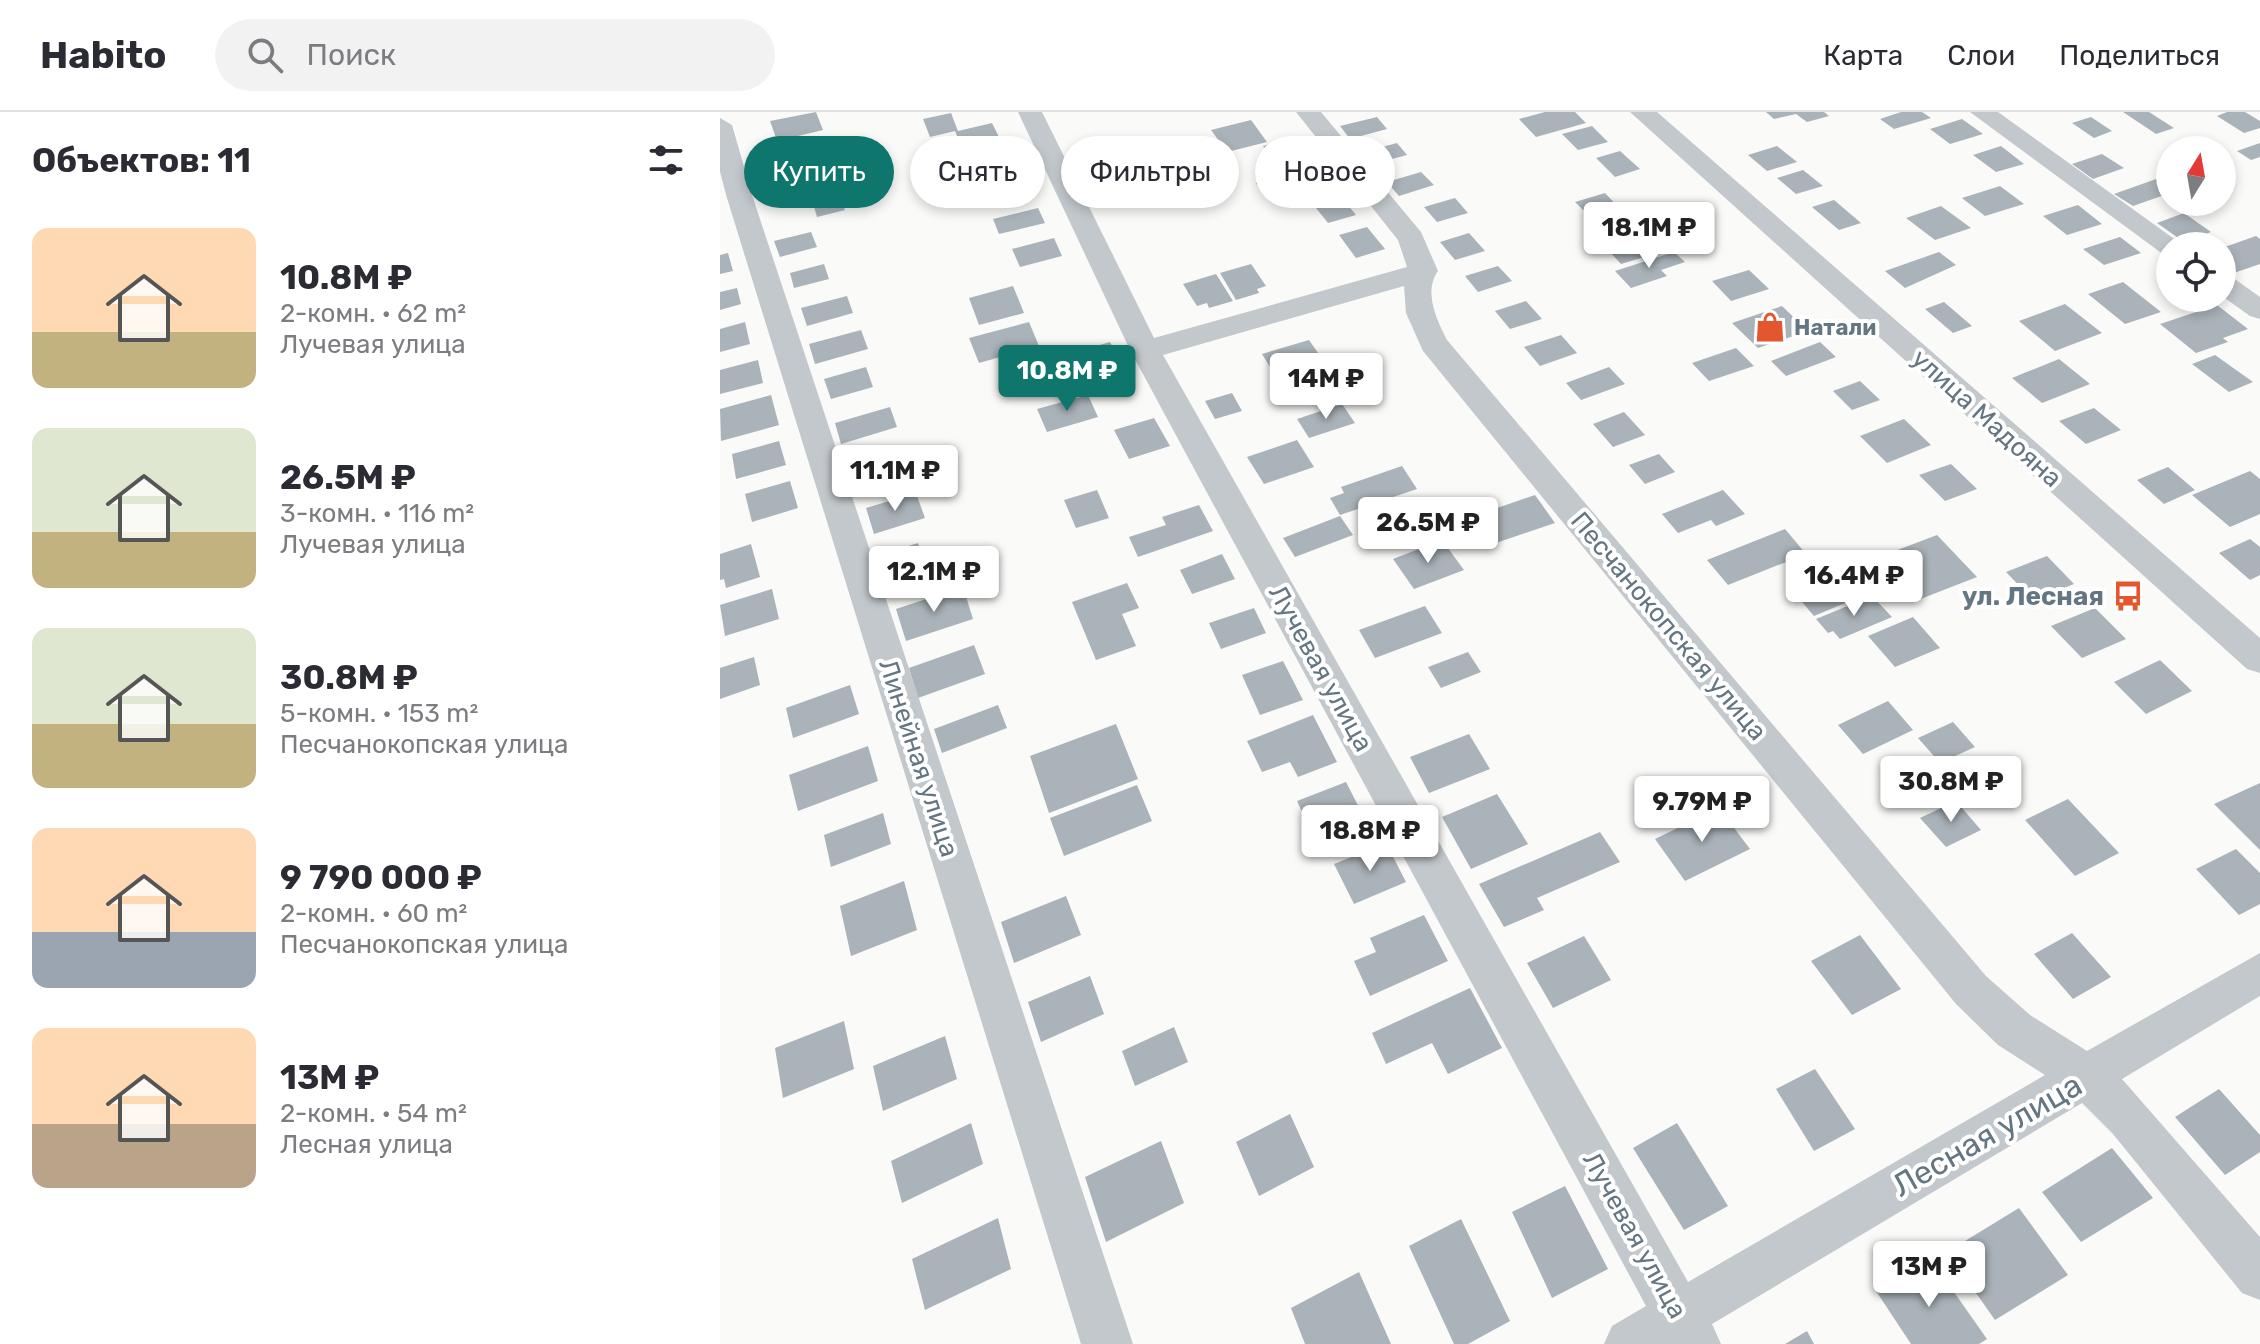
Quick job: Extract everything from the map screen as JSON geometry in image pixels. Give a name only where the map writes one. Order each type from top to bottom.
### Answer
[{"type":"street","name":"Лучевая улица","points":[[1030,112],[1145,350],[1687,1329]]},
{"type":"street","name":"Песчанокопская улица","points":[[1308,112],[1411,238],[1424,271],[1418,300],[1434,344],[1971,990],[2014,1030],[2088,1077],[2129,1118],[2260,1275]]},
{"type":"street","name":"улица Мадояна","points":[[1642,112],[2260,659]]},
{"type":"street","points":[[1982,112],[2156,236]]},
{"type":"street","name":"Линейная улица","points":[[720,125],[740,198],[1107,1344]]},
{"type":"street","points":[[1145,350],[1424,271]]},
{"type":"street","points":[[2236,293],[2260,310]]},
{"type":"street","name":"Лесная улица","points":[[1630,1344],[1687,1329],[2088,1077],[2260,973]]},
{"type":"building","points":[[816,112],[823,130],[798,136],[775,136],[770,121]]},
{"type":"building","points":[[1545,112],[1575,112],[1586,123],[1536,137],[1519,119]]},
{"type":"building","points":[[1766,112],[1824,112],[1829,116],[1807,122],[1796,114],[1774,119]]},
{"type":"building","points":[[1901,112],[1922,112],[1931,118],[1894,129],[1880,119]]},
{"type":"building","points":[[2123,112],[2149,112],[2174,128],[2156,134]]},
{"type":"building","points":[[2227,112],[2245,112],[2260,121],[2260,128],[2244,133],[2217,116]]},
{"type":"building","points":[[951,113],[958,131],[992,123],[998,136],[957,136],[955,131],[930,136],[923,119]]},
{"type":"building","points":[[1377,117],[1387,129],[1348,136],[1340,126]]},
{"type":"building","points":[[2091,117],[2112,131],[2094,138],[2072,123]]},
{"type":"building","points":[[1962,119],[1983,134],[1950,144],[1930,129]]},
{"type":"building","points":[[1251,120],[1263,136],[1255,136],[1255,145],[1239,149],[1239,136],[1215,136],[1211,130]]},
{"type":"building","points":[[1592,126],[1608,142],[1578,150],[1562,134]]},
{"type":"building","points":[[1397,143],[1407,155],[1395,158]]},
{"type":"building","points":[[2260,143],[2260,157],[2251,160],[2237,151]]},
{"type":"building","points":[[1777,146],[1797,162],[1767,171],[1748,155]]},
{"type":"building","points":[[2001,146],[2024,164],[1996,172],[1973,155]]},
{"type":"building","points":[[1620,151],[1640,169],[1615,177],[1596,158]]},
{"type":"building","points":[[2102,154],[2124,168],[2093,179],[2072,164]]},
{"type":"building","points":[[1803,170],[1823,186],[1796,194],[1777,178]]},
{"type":"building","points":[[1421,172],[1434,185],[1399,196],[1395,191],[1395,180]]},
{"type":"building","points":[[2156,179],[2156,198],[2133,206],[2114,194]]},
{"type":"building","points":[[2000,186],[2024,204],[1985,216],[1962,198]]},
{"type":"building","points":[[1605,193],[1625,214],[1596,223],[1575,202]]},
{"type":"building","points":[[1455,198],[1468,213],[1437,222],[1424,207]]},
{"type":"building","points":[[1834,200],[1861,223],[1839,230],[1812,207]]},
{"type":"building","points":[[2078,205],[2102,224],[2067,235],[2043,216]]},
{"type":"building","points":[[1941,206],[1971,228],[1935,240],[1906,218]]},
{"type":"building","points":[[814,208],[845,210],[817,217]]},
{"type":"building","points":[[1038,208],[1045,223],[999,234],[993,219]]},
{"type":"building","points":[[1316,208],[1350,208],[1356,215],[1328,223]]},
{"type":"building","points":[[2176,216],[2188,216],[2211,232],[2170,232],[2157,223]]},
{"type":"building","points":[[1367,227],[1385,249],[1356,258],[1339,235]]},
{"type":"building","points":[[811,232],[817,247],[780,257],[774,241]]},
{"type":"building","points":[[1469,233],[1485,251],[1455,260],[1440,242]]},
{"type":"building","points":[[1658,235],[1671,249],[1621,264],[1608,250]]},
{"type":"building","points":[[2256,236],[2260,239],[2260,264],[2236,272],[2236,243]]},
{"type":"building","points":[[2120,237],[2141,253],[2104,265],[2083,249]]},
{"type":"building","points":[[1054,238],[1062,256],[1020,267],[1012,249]]},
{"type":"building","points":[[1674,252],[1685,262],[1661,270],[1667,276],[1631,288],[1615,271]]},
{"type":"building","points":[[1939,252],[1956,265],[1905,288],[1885,271]]},
{"type":"building","points":[[728,253],[733,271],[720,274],[720,255]]},
{"type":"building","points":[[824,264],[829,279],[794,288],[790,273]]},
{"type":"building","points":[[1251,264],[1266,286],[1257,289],[1259,293],[1236,300],[1220,273]]},
{"type":"building","points":[[1498,266],[1512,281],[1478,292],[1465,276]]},
{"type":"building","points":[[1749,270],[1769,289],[1731,301],[1712,281]]},
{"type":"building","points":[[1216,274],[1233,301],[1209,308],[1207,303],[1197,306],[1183,284]]},
{"type":"building","points":[[2123,282],[2156,308],[2156,312],[2161,312],[2125,324],[2088,294]]},
{"type":"building","points":[[1013,286],[1024,313],[979,325],[969,298]]},
{"type":"building","points":[[737,288],[741,304],[720,310],[720,292]]},
{"type":"building","points":[[847,296],[853,313],[807,326],[801,308]]},
{"type":"building","points":[[1526,301],[1542,319],[1510,329],[1495,311]]},
{"type":"building","points":[[1944,302],[1972,326],[1953,333],[1925,309]]},
{"type":"building","points":[[2065,304],[2102,333],[2055,351],[2019,321]]},
{"type":"building","name":"Натали","points":[[1782,306],[1808,331],[1758,348],[1732,323]]},
{"type":"building","points":[[2196,312],[2226,312],[2248,329],[2223,338],[2228,342],[2196,353],[2160,324]]},
{"type":"building","points":[[745,322],[750,344],[720,352],[720,329]]},
{"type":"building","points":[[1029,322],[1039,346],[979,363],[969,338]]},
{"type":"building","points":[[861,330],[868,349],[815,364],[809,344]]},
{"type":"building","points":[[1561,335],[1577,353],[1540,366],[1524,347]]},
{"type":"building","points":[[1309,340],[1323,360],[1275,375],[1262,354]]},
{"type":"building","points":[[1110,342],[1124,368],[1089,378],[1076,352]]},
{"type":"building","points":[[1820,342],[1836,357],[1786,376],[1771,361]]},
{"type":"building","points":[[1736,348],[1754,366],[1709,381],[1692,363]]},
{"type":"building","points":[[2215,355],[2253,382],[2229,392],[2192,364]]},
{"type":"building","points":[[2059,359],[2090,384],[2042,403],[2012,378]]},
{"type":"building","points":[[758,360],[763,383],[720,394],[720,370]]},
{"type":"building","points":[[866,367],[873,387],[831,399],[824,379]]},
{"type":"building","points":[[1609,367],[1625,384],[1581,400],[1566,383]]},
{"type":"building","points":[[1860,381],[1880,400],[1852,410],[1833,391]]},
{"type":"building","points":[[1232,393],[1242,411],[1215,419],[1205,401]]},
{"type":"building","points":[[771,395],[779,425],[721,441],[720,409]]},
{"type":"building","points":[[1088,395],[1098,417],[1047,432],[1037,409]]},
{"type":"building","points":[[1342,404],[1355,423],[1309,438],[1297,419]]},
{"type":"building","points":[[890,407],[897,427],[841,444],[835,423]]},
{"type":"building","points":[[2094,408],[2121,430],[2086,444],[2059,421]]},
{"type":"building","points":[[1624,412],[1645,435],[1613,447],[1593,424]]},
{"type":"building","points":[[1154,418],[1170,446],[1129,459],[1114,430]]},
{"type":"building","points":[[1904,419],[1931,445],[1887,463],[1860,436]]},
{"type":"building","points":[[1297,440],[1314,467],[1264,484],[1247,457]]},
{"type":"building","points":[[779,441],[786,465],[736,479],[732,454]]},
{"type":"building","points":[[905,450],[913,471],[857,488],[850,466]]},
{"type":"building","points":[[1659,454],[1675,472],[1645,484],[1629,465]]},
{"type":"building","points":[[1951,464],[1977,489],[1945,501],[1919,475]]},
{"type":"building","points":[[1402,466],[1417,489],[1340,515],[1330,498],[1344,493],[1341,487]]},
{"type":"building","points":[[2168,467],[2195,490],[2164,504],[2137,480]]},
{"type":"building","points":[[2250,471],[2260,479],[2260,514],[2230,527],[2192,495]]},
{"type":"building","points":[[790,481],[798,508],[752,522],[745,494]]},
{"type":"building","points":[[1097,490],[1109,518],[1076,528],[1064,500]]},
{"type":"building","points":[[1723,490],[1745,514],[1716,526],[1711,520],[1678,533],[1662,514]]},
{"type":"building","points":[[916,493],[925,518],[874,534],[866,508]]},
{"type":"building","points":[[1535,495],[1555,523],[1493,544],[1474,516]]},
{"type":"building","points":[[1199,505],[1213,531],[1138,557],[1129,537],[1166,525],[1162,517]]},
{"type":"building","points":[[1340,516],[1353,535],[1295,557],[1283,538]]},
{"type":"building","points":[[1785,529],[1806,554],[1728,585],[1707,560]]},
{"type":"building","points":[[1937,535],[1977,577],[1918,600],[1879,557]]},
{"type":"building","points":[[2250,539],[2260,547],[2260,575],[2250,580],[2219,553]]},
{"type":"building","points":[[1442,540],[1464,570],[1414,589],[1393,559]]},
{"type":"building","points":[[918,543],[927,570],[888,582],[880,555]]},
{"type":"building","points":[[751,544],[760,577],[726,588],[724,579],[720,580],[720,554]]},
{"type":"building","points":[[1222,554],[1235,579],[1192,594],[1180,570]]},
{"type":"building","points":[[2047,556],[2074,584],[2033,600],[2006,572]]},
{"type":"building","points":[[1850,572],[1869,593],[1814,616],[1802,602],[1807,600],[1799,593]]},
{"type":"building","points":[[1127,583],[1139,608],[1122,614],[1136,646],[1096,660],[1072,602]]},
{"type":"building","points":[[963,587],[973,619],[906,641],[896,609]]},
{"type":"building","points":[[772,589],[779,619],[725,636],[720,605]]},
{"type":"building","points":[[1872,596],[1892,617],[1840,639],[1833,631],[1828,633],[1816,619]]},
{"type":"building","points":[[1425,606],[1442,633],[1375,658],[1359,630]]},
{"type":"building","points":[[1254,608],[1266,633],[1221,649],[1209,623]]},
{"type":"building","points":[[2095,608],[2126,639],[2082,658],[2051,626]]},
{"type":"building","points":[[1913,617],[1940,648],[1895,667],[1868,636]]},
{"type":"building","points":[[974,645],[985,674],[918,698],[909,668]]},
{"type":"building","points":[[1468,652],[1481,672],[1441,688],[1428,667]]},
{"type":"building","points":[[754,657],[760,685],[720,699],[720,668]]},
{"type":"building","points":[[2160,660],[2192,691],[2146,714],[2114,682]]},
{"type":"building","points":[[1283,661],[1303,700],[1260,715],[1242,675]]},
{"type":"building","points":[[850,685],[859,714],[793,738],[786,708]]},
{"type":"building","points":[[1888,701],[1913,730],[1863,754],[1838,725]]},
{"type":"building","points":[[998,705],[1007,728],[942,753],[934,729]]},
{"type":"building","points":[[1313,715],[1337,762],[1298,777],[1290,762],[1262,772],[1247,741]]},
{"type":"building","points":[[1953,722],[1975,747],[1940,763],[1918,738]]},
{"type":"building","points":[[1116,724],[1138,779],[1049,813],[1030,756]]},
{"type":"building","points":[[1469,734],[1490,769],[1429,793],[1410,757]]},
{"type":"building","points":[[868,746],[878,781],[798,811],[789,775]]},
{"type":"building","points":[[1346,782],[1371,831],[1320,851],[1297,801]]},
{"type":"building","points":[[2260,783],[2260,850],[2214,804]]},
{"type":"building","points":[[1137,785],[1152,821],[1064,856],[1050,818]]},
{"type":"building","points":[[1497,794],[1528,844],[1471,869],[1442,817]]},
{"type":"building","points":[[2068,799],[2119,853],[2075,876],[2025,820]]},
{"type":"building","points":[[1956,801],[1981,830],[1946,847],[1920,818]]},
{"type":"building","points":[[1719,808],[1750,849],[1685,881],[1655,839]]},
{"type":"building","points":[[883,813],[891,844],[831,867],[824,835]]},
{"type":"building","points":[[1600,832],[1620,862],[1537,898],[1544,910],[1504,927],[1479,884]]},
{"type":"building","points":[[1386,843],[1406,882],[1354,904],[1334,864]]},
{"type":"building","points":[[2236,849],[2260,873],[2260,904],[2239,915],[2196,869]]},
{"type":"building","points":[[904,881],[917,930],[851,956],[840,906]]},
{"type":"building","points":[[1066,896],[1081,935],[1014,963],[1001,922]]},
{"type":"building","points":[[1424,915],[1448,961],[1370,996],[1354,961],[1376,952],[1370,938]]},
{"type":"building","points":[[2072,933],[2111,977],[2073,999],[2034,954]]},
{"type":"building","points":[[1860,935],[1901,989],[1852,1015],[1811,961]]},
{"type":"building","points":[[1584,936],[1611,980],[1553,1008],[1527,963]]},
{"type":"building","points":[[1090,976],[1104,1014],[1041,1042],[1028,1002]]},
{"type":"building","points":[[1470,988],[1502,1048],[1448,1074],[1432,1043],[1386,1064],[1372,1033]]},
{"type":"building","points":[[844,1021],[854,1069],[783,1098],[775,1048]]},
{"type":"building","points":[[1174,1027],[1188,1062],[1135,1086],[1122,1051]]},
{"type":"building","points":[[945,1036],[957,1079],[883,1111],[873,1066]]},
{"type":"building","points":[[1815,1069],[1855,1129],[1814,1151],[1776,1089]]},
{"type":"building","points":[[2219,1089],[2260,1135],[2260,1152],[2225,1175],[2175,1117]]},
{"type":"building","points":[[1290,1114],[1314,1167],[1259,1196],[1236,1142]]},
{"type":"building","points":[[971,1123],[983,1164],[902,1203],[891,1161]]},
{"type":"building","points":[[1677,1123],[1728,1206],[1684,1230],[1633,1148]]},
{"type":"building","points":[[1161,1141],[1184,1203],[1106,1242],[1085,1177]]},
{"type":"building","points":[[2112,1148],[2153,1198],[2081,1242],[2042,1192]]},
{"type":"building","points":[[1565,1186],[1608,1269],[1552,1298],[1512,1212]]},
{"type":"building","points":[[2019,1208],[2068,1275],[1995,1320],[1947,1252]]},
{"type":"building","points":[[998,1218],[1011,1269],[925,1310],[912,1259]]},
{"type":"building","points":[[1461,1219],[1510,1321],[1468,1344],[1454,1344],[1409,1246]]},
{"type":"building","points":[[1930,1258],[1987,1339],[1979,1344],[1911,1344],[1876,1291]]},
{"type":"building","points":[[1359,1272],[1391,1344],[1305,1344],[1291,1308]]},
{"type":"building","points":[[1807,1331],[1814,1344],[1785,1344]]},
{"type":"place","name":"Натали","points":[[1770,327]]},
{"type":"place","name":"ул. Лесная","points":[[2128,596]]}]
